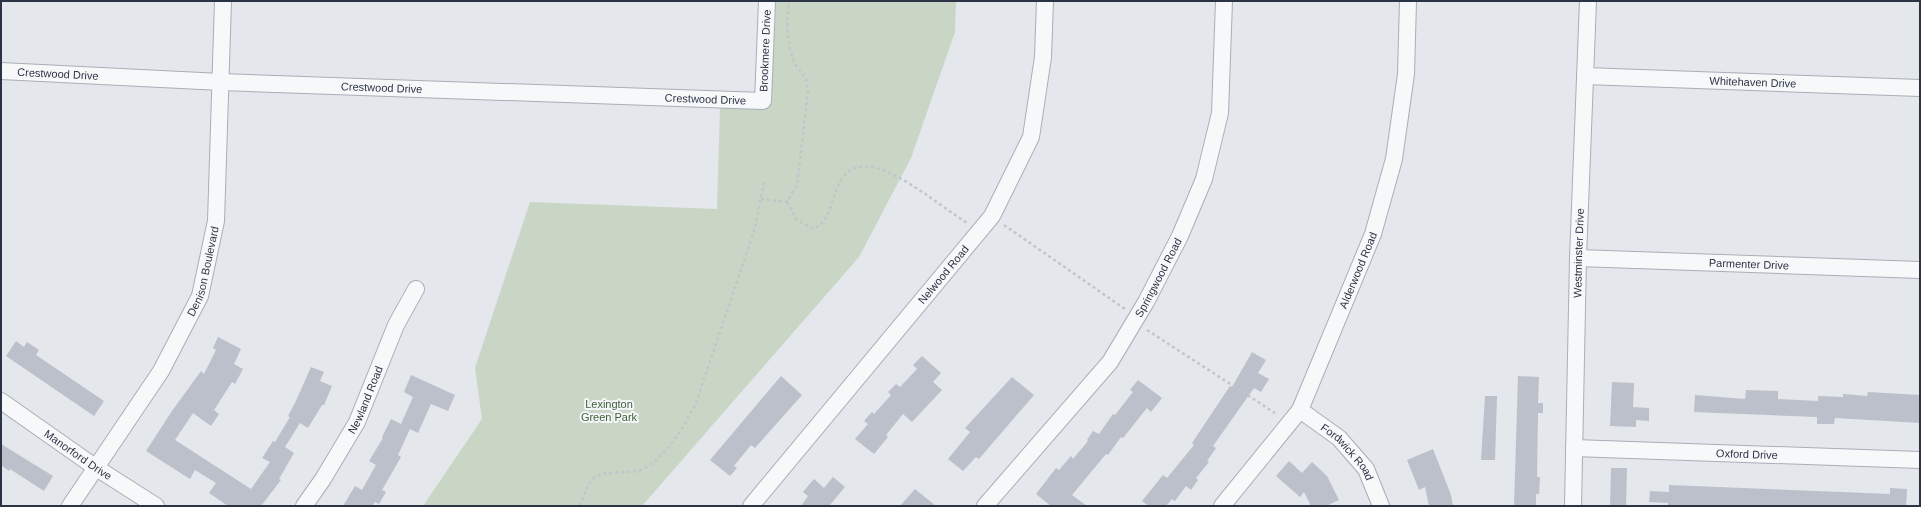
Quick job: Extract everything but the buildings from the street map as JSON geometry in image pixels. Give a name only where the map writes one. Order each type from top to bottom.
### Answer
[{"type":"street","name":"Denison Boulevard","points":[[70,506],[161,370],[200,296],[216,221],[223,1]]},
{"type":"street","name":"Brookmere Drive","points":[[763,101],[766,1]]},
{"type":"street","name":"Nelwood Road","points":[[751,506],[992,216],[1031,137],[1043,57],[1045,1]]},
{"type":"street","name":"Springwood Road","points":[[985,506],[1110,362],[1146,302],[1180,236],[1204,179],[1220,113],[1224,1]]},
{"type":"street","name":"Alderwood Road","points":[[1222,506],[1300,410],[1373,234],[1394,159],[1406,74],[1408,1]]},
{"type":"street","name":"Westminster Drive","points":[[1573,506],[1578,258],[1588,1]]},
{"type":"street","name":"Crestwood Drive","points":[[1,71],[221,82],[763,101]]},
{"type":"street","name":"Whitehaven Drive","points":[[1585,76],[1920,88]]},
{"type":"street","name":"Parmenter Drive","points":[[1578,258],[1920,270]]},
{"type":"street","name":"Newland Road","points":[[304,506],[323,479],[357,422],[396,325],[416,289]]},
{"type":"street","name":"Manorford Drive","points":[[1,401],[95,467],[156,506]]},
{"type":"street","name":"Fordwick Road","points":[[1300,410],[1339,438],[1366,469],[1381,506]]},
{"type":"street","name":"Oxford Drive","points":[[1574,448],[1920,460]]},
{"type":"path","points":[[787,202],[797,185],[808,92],[806,78],[795,64],[790,50],[787,25],[789,1]]},
{"type":"path","points":[[787,202],[796,220],[813,229],[820,226],[826,218],[841,179],[854,168],[868,166],[892,173],[970,224]]},
{"type":"path","points":[[580,506],[587,486],[595,476],[609,472],[640,470],[649,466],[666,449],[687,420],[696,403],[755,228],[764,182]]},
{"type":"path","points":[[761,199],[787,202]]},
{"type":"path","points":[[1004,225],[1127,311]]},
{"type":"path","points":[[1148,330],[1275,414]]},
{"type":"green space","name":"Lexington Green Park","points":[[772,1],[956,1],[955,32],[911,158],[859,257],[642,506],[423,506],[482,419],[475,368],[530,202],[717,209],[720,108],[753,108]]}]
